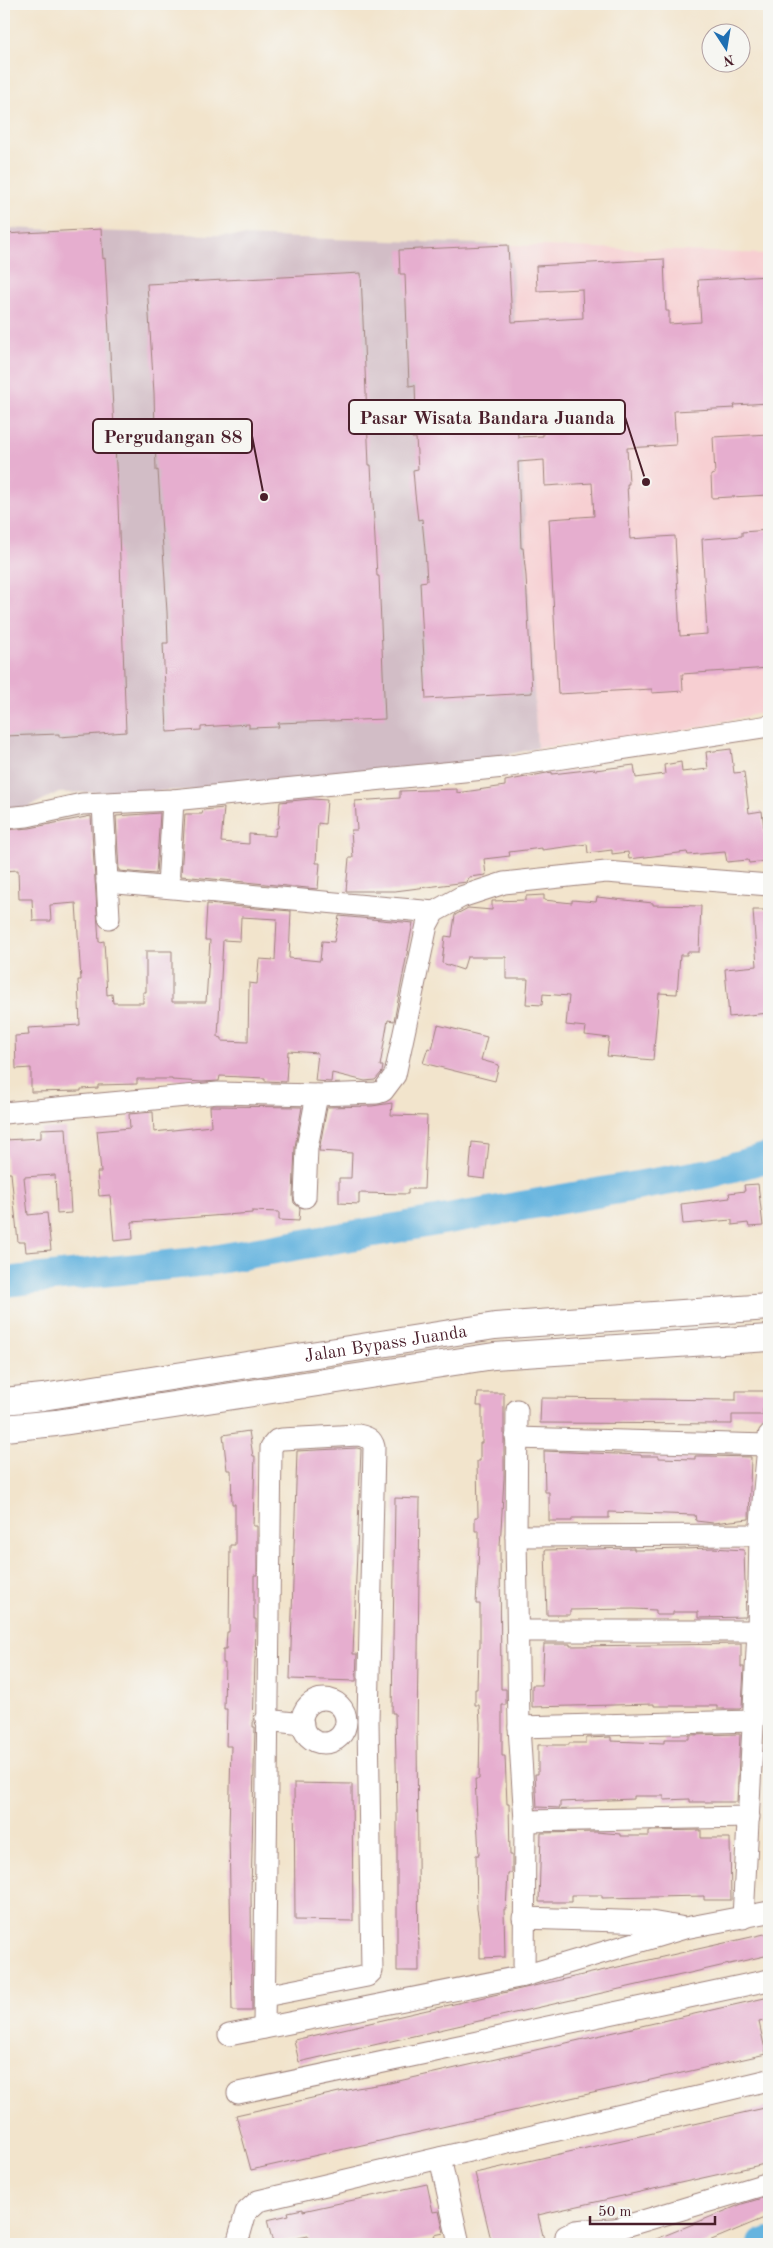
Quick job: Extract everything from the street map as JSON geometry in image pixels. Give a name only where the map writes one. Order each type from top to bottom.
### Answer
[{"type":"main road","name":"Jalan Bypass Juanda","points":[[4,1401],[494,1326],[769,1307]]},
{"type":"main road","name":"Jalan Bypass Juanda","points":[[4,1428],[56,1423],[494,1356],[769,1338]]},
{"type":"street","points":[[4,818],[27,816],[82,804],[173,800],[504,767],[769,726]]},
{"type":"street","points":[[168,887],[173,800]]},
{"type":"street","points":[[103,804],[109,918]]},
{"type":"street","points":[[4,1113],[218,1093],[317,1096],[377,1093],[383,1090],[395,1075],[427,924],[434,912],[461,896],[489,887],[606,872],[769,885]]},
{"type":"street","points":[[107,882],[434,912]]},
{"type":"street","points":[[305,1197],[307,1148],[317,1096]]},
{"type":"street","points":[[517,1410],[516,1536],[519,1727],[525,1821],[524,1976]]},
{"type":"street","points":[[264,2028],[266,1720],[271,1447],[277,1440],[282,1438],[358,1435],[368,1437],[374,1447],[368,1721],[372,1971],[367,1976],[265,1996]]},
{"type":"street","points":[[516,1438],[768,1440],[760,1535],[758,1631],[743,1918]]},
{"type":"street","points":[[516,1536],[760,1535]]},
{"type":"street","points":[[518,1631],[758,1631]]},
{"type":"street","points":[[323,1699],[332,1700],[339,1705],[344,1712],[346,1720],[342,1734],[335,1740],[326,1742],[312,1739],[306,1732],[303,1724],[304,1715],[308,1707],[314,1702],[323,1699]]},
{"type":"street","points":[[266,1720],[303,1724]]},
{"type":"street","points":[[346,1720],[368,1721]]},
{"type":"street","points":[[519,1727],[753,1721]]},
{"type":"street","points":[[525,1821],[748,1817]]},
{"type":"street","points":[[229,2035],[524,1976],[685,1928],[769,1912]]},
{"type":"street","points":[[524,1918],[651,1922],[685,1928]]},
{"type":"street","points":[[238,2093],[769,1980]]},
{"type":"street","points":[[315,1986],[319,2017]]},
{"type":"street","points":[[237,2244],[246,2212],[258,2201],[769,2080]]},
{"type":"street","points":[[440,2158],[459,2244]]},
{"type":"street","points":[[565,2244],[566,2236],[576,2231],[616,2229],[769,2183]]},
{"type":"street","points":[[597,2244],[616,2229]]},
{"type":"shaded area","points":[[4,228],[511,245],[537,748],[457,766],[195,790],[57,793],[18,812],[4,813]]},
{"type":"shaded area","points":[[511,245],[769,254],[769,711],[678,732],[537,748]]},
{"type":"building","points":[[101,229],[103,259],[105,258],[118,503],[126,732],[59,737],[59,734],[4,736],[4,320],[7,320],[4,234]]},
{"type":"building","points":[[508,245],[512,322],[583,318],[582,289],[537,291],[536,266],[664,259],[666,311],[669,311],[669,324],[701,322],[698,280],[769,276],[769,403],[734,405],[735,408],[674,411],[676,445],[627,448],[629,484],[627,484],[630,539],[675,536],[680,636],[707,634],[702,539],[742,536],[742,532],[769,530],[769,668],[682,674],[683,691],[652,693],[652,689],[558,694],[549,519],[594,516],[592,483],[545,486],[544,460],[518,462],[521,548],[523,548],[526,576],[532,693],[426,699],[420,582],[427,581],[422,519],[418,520],[415,494],[413,470],[418,469],[416,438],[412,438],[411,415],[416,414],[415,385],[409,386],[405,274],[400,274],[399,250]],"holes":[[[541,404],[543,436],[518,437],[516,405]]]},
{"type":"building","points":[[361,273],[369,465],[371,465],[377,576],[379,576],[385,719],[278,723],[279,727],[249,728],[249,724],[201,727],[201,730],[167,732],[163,643],[168,643],[167,612],[158,470],[156,471],[154,393],[147,284]]},
{"type":"building","points":[[769,434],[769,495],[712,498],[711,475],[715,474],[713,437]]},
{"type":"building","points":[[731,749],[734,773],[744,772],[749,813],[762,811],[768,861],[749,863],[748,860],[727,862],[725,852],[688,855],[687,852],[629,859],[628,852],[612,854],[612,850],[588,853],[587,844],[509,852],[510,856],[484,859],[486,875],[469,877],[467,882],[395,891],[346,891],[349,858],[353,858],[351,830],[357,830],[355,801],[400,798],[400,791],[457,789],[457,793],[505,786],[505,781],[552,772],[552,774],[634,765],[636,778],[665,774],[664,765],[681,762],[682,772],[708,769],[706,752]]},
{"type":"building","points":[[311,799],[327,800],[325,824],[318,823],[316,863],[320,863],[318,889],[181,876],[185,814],[202,814],[203,810],[224,808],[221,842],[249,844],[249,834],[275,836],[276,828],[278,828],[280,802]]},
{"type":"building","points":[[160,813],[156,874],[119,871],[116,816]]},
{"type":"building","points":[[91,816],[99,942],[104,941],[107,995],[112,994],[113,1003],[143,1003],[143,992],[146,992],[146,951],[172,951],[172,1002],[206,1002],[210,940],[205,940],[207,904],[291,911],[289,958],[320,961],[322,941],[334,942],[339,916],[413,923],[394,1021],[388,1020],[380,1066],[383,1066],[382,1072],[375,1080],[365,1081],[332,1073],[331,1082],[315,1081],[318,1053],[288,1051],[286,1082],[265,1081],[265,1078],[220,1076],[219,1081],[202,1082],[172,1079],[137,1079],[137,1084],[98,1085],[98,1088],[81,1089],[81,1091],[31,1092],[31,1068],[16,1069],[15,1036],[29,1035],[28,1028],[80,1025],[78,980],[81,980],[76,903],[50,905],[51,921],[33,921],[32,899],[19,899],[18,870],[4,871],[4,830],[30,828]],"holes":[[[241,917],[277,919],[275,960],[259,959],[257,984],[249,983],[248,1042],[222,1041],[222,1038],[218,1037],[223,940],[240,941]]]},
{"type":"building","points":[[544,895],[544,900],[572,903],[572,900],[596,902],[597,897],[653,903],[653,905],[701,906],[699,952],[687,952],[687,955],[680,955],[677,994],[659,993],[653,1060],[607,1056],[609,1038],[585,1035],[586,1027],[566,1025],[569,996],[543,994],[542,1005],[526,1004],[528,979],[506,979],[506,957],[467,957],[463,970],[442,963],[445,936],[452,937],[455,915],[468,908],[492,910],[492,901],[526,900],[526,896]]},
{"type":"building","points":[[753,910],[769,910],[769,1013],[729,1017],[725,969],[757,966]]},
{"type":"building","points":[[438,1025],[487,1037],[481,1060],[499,1065],[495,1081],[423,1063],[428,1048],[432,1049]]},
{"type":"building","points":[[392,1103],[391,1115],[427,1116],[424,1189],[408,1189],[408,1194],[359,1193],[359,1204],[339,1203],[339,1178],[351,1178],[352,1153],[319,1151],[327,1107],[372,1106]]},
{"type":"building","points":[[210,1106],[302,1107],[295,1147],[293,1196],[294,1203],[300,1208],[299,1221],[279,1220],[279,1212],[252,1211],[252,1213],[132,1222],[133,1239],[114,1241],[110,1195],[99,1196],[97,1172],[101,1172],[97,1131],[130,1128],[129,1114],[153,1112],[154,1132],[211,1126]]},
{"type":"building","points":[[66,1128],[71,1213],[57,1214],[55,1175],[24,1177],[28,1215],[47,1213],[51,1250],[26,1252],[25,1242],[18,1242],[11,1173],[7,1173],[5,1140],[41,1138],[41,1129]]},
{"type":"building","points":[[472,1142],[489,1144],[485,1179],[469,1177]]},
{"type":"building","points":[[758,1184],[763,1226],[749,1227],[748,1223],[732,1225],[732,1220],[683,1224],[681,1204],[730,1198],[729,1193],[745,1191],[744,1185]]},
{"type":"building","points":[[736,1391],[769,1391],[769,1409],[763,1409],[763,1415],[732,1415],[732,1424],[540,1423],[541,1398],[736,1400]]},
{"type":"building","points":[[478,1393],[504,1393],[504,1478],[500,1547],[501,1689],[506,1689],[506,1705],[502,1705],[502,1756],[505,1756],[507,1804],[509,1804],[510,1855],[512,1855],[512,1873],[508,1873],[506,1909],[504,1909],[505,1957],[480,1958],[476,1855],[479,1855],[475,1779],[479,1779],[480,1724],[479,1705],[475,1705],[478,1648],[480,1648],[480,1604],[476,1604],[479,1531],[475,1531],[475,1517],[478,1517],[477,1461],[480,1461],[480,1443],[482,1443],[482,1406],[477,1406]]},
{"type":"building","points":[[249,1431],[253,1456],[255,1456],[253,1526],[257,1526],[257,1575],[254,1575],[254,1619],[256,1619],[256,1627],[251,1892],[252,2011],[232,2011],[229,1831],[231,1746],[226,1746],[227,1709],[224,1709],[225,1663],[223,1663],[223,1649],[226,1649],[227,1632],[229,1632],[230,1545],[235,1545],[235,1504],[232,1504],[231,1470],[227,1470],[223,1435]]},
{"type":"building","points":[[361,1449],[353,1654],[357,1654],[356,1681],[290,1679],[297,1451]]},
{"type":"building","points":[[544,1451],[659,1456],[659,1458],[695,1459],[695,1456],[751,1457],[749,1519],[713,1523],[696,1521],[695,1515],[609,1512],[609,1518],[572,1518],[572,1521],[549,1521],[549,1492],[545,1492]]},
{"type":"building","points":[[395,1498],[420,1499],[417,1733],[419,1971],[397,1971],[397,1810],[395,1713],[392,1713]]},
{"type":"building","points":[[634,1548],[634,1550],[713,1548],[744,1550],[746,1617],[698,1618],[698,1612],[673,1612],[673,1615],[656,1615],[656,1610],[633,1609],[570,1610],[570,1615],[547,1615],[545,1550]]},
{"type":"building","points":[[544,1644],[570,1644],[570,1646],[741,1644],[741,1667],[744,1667],[742,1707],[740,1709],[717,1709],[717,1706],[654,1706],[654,1704],[532,1707],[532,1685],[542,1685]]},
{"type":"building","points":[[740,1734],[737,1802],[690,1802],[690,1799],[664,1800],[664,1796],[634,1796],[634,1799],[560,1802],[560,1808],[537,1807],[535,1774],[538,1774],[538,1745],[569,1745],[569,1743],[586,1743],[586,1738],[611,1737],[611,1741],[664,1743],[664,1739],[689,1739],[689,1735]]},
{"type":"building","points":[[294,1783],[352,1784],[353,1921],[295,1920]]},
{"type":"building","points":[[701,1830],[701,1838],[730,1838],[731,1900],[704,1900],[704,1896],[602,1898],[602,1895],[572,1895],[572,1902],[539,1902],[541,1833],[596,1832],[620,1834],[620,1836],[649,1836],[649,1831]]},
{"type":"building","points":[[769,1933],[769,1955],[299,2062],[294,2040]]},
{"type":"building","points":[[769,1997],[769,2020],[759,2022],[766,2054],[251,2170],[236,2115],[357,2088],[390,2083]]},
{"type":"building","points":[[769,2107],[769,2163],[538,2215],[545,2244],[492,2244],[475,2173]]},
{"type":"building","points":[[427,2184],[433,2212],[439,2211],[444,2233],[434,2235],[435,2237],[402,2244],[310,2244],[308,2236],[273,2243],[267,2220],[289,2215],[288,2212],[303,2209],[303,2211]]},
{"type":"building","points":[[769,2196],[769,2216],[702,2244],[644,2244],[742,2204]]},
{"type":"waterway","points":[[4,1282],[207,1261],[711,1173],[769,1157]]},
{"type":"waterway","points":[[763,2244],[769,2242]]},
{"type":"place","name":"Pasar Wisata Bandara Juanda","points":[[646,482]]},
{"type":"place","name":"Pergudangan 88","points":[[264,497]]}]
